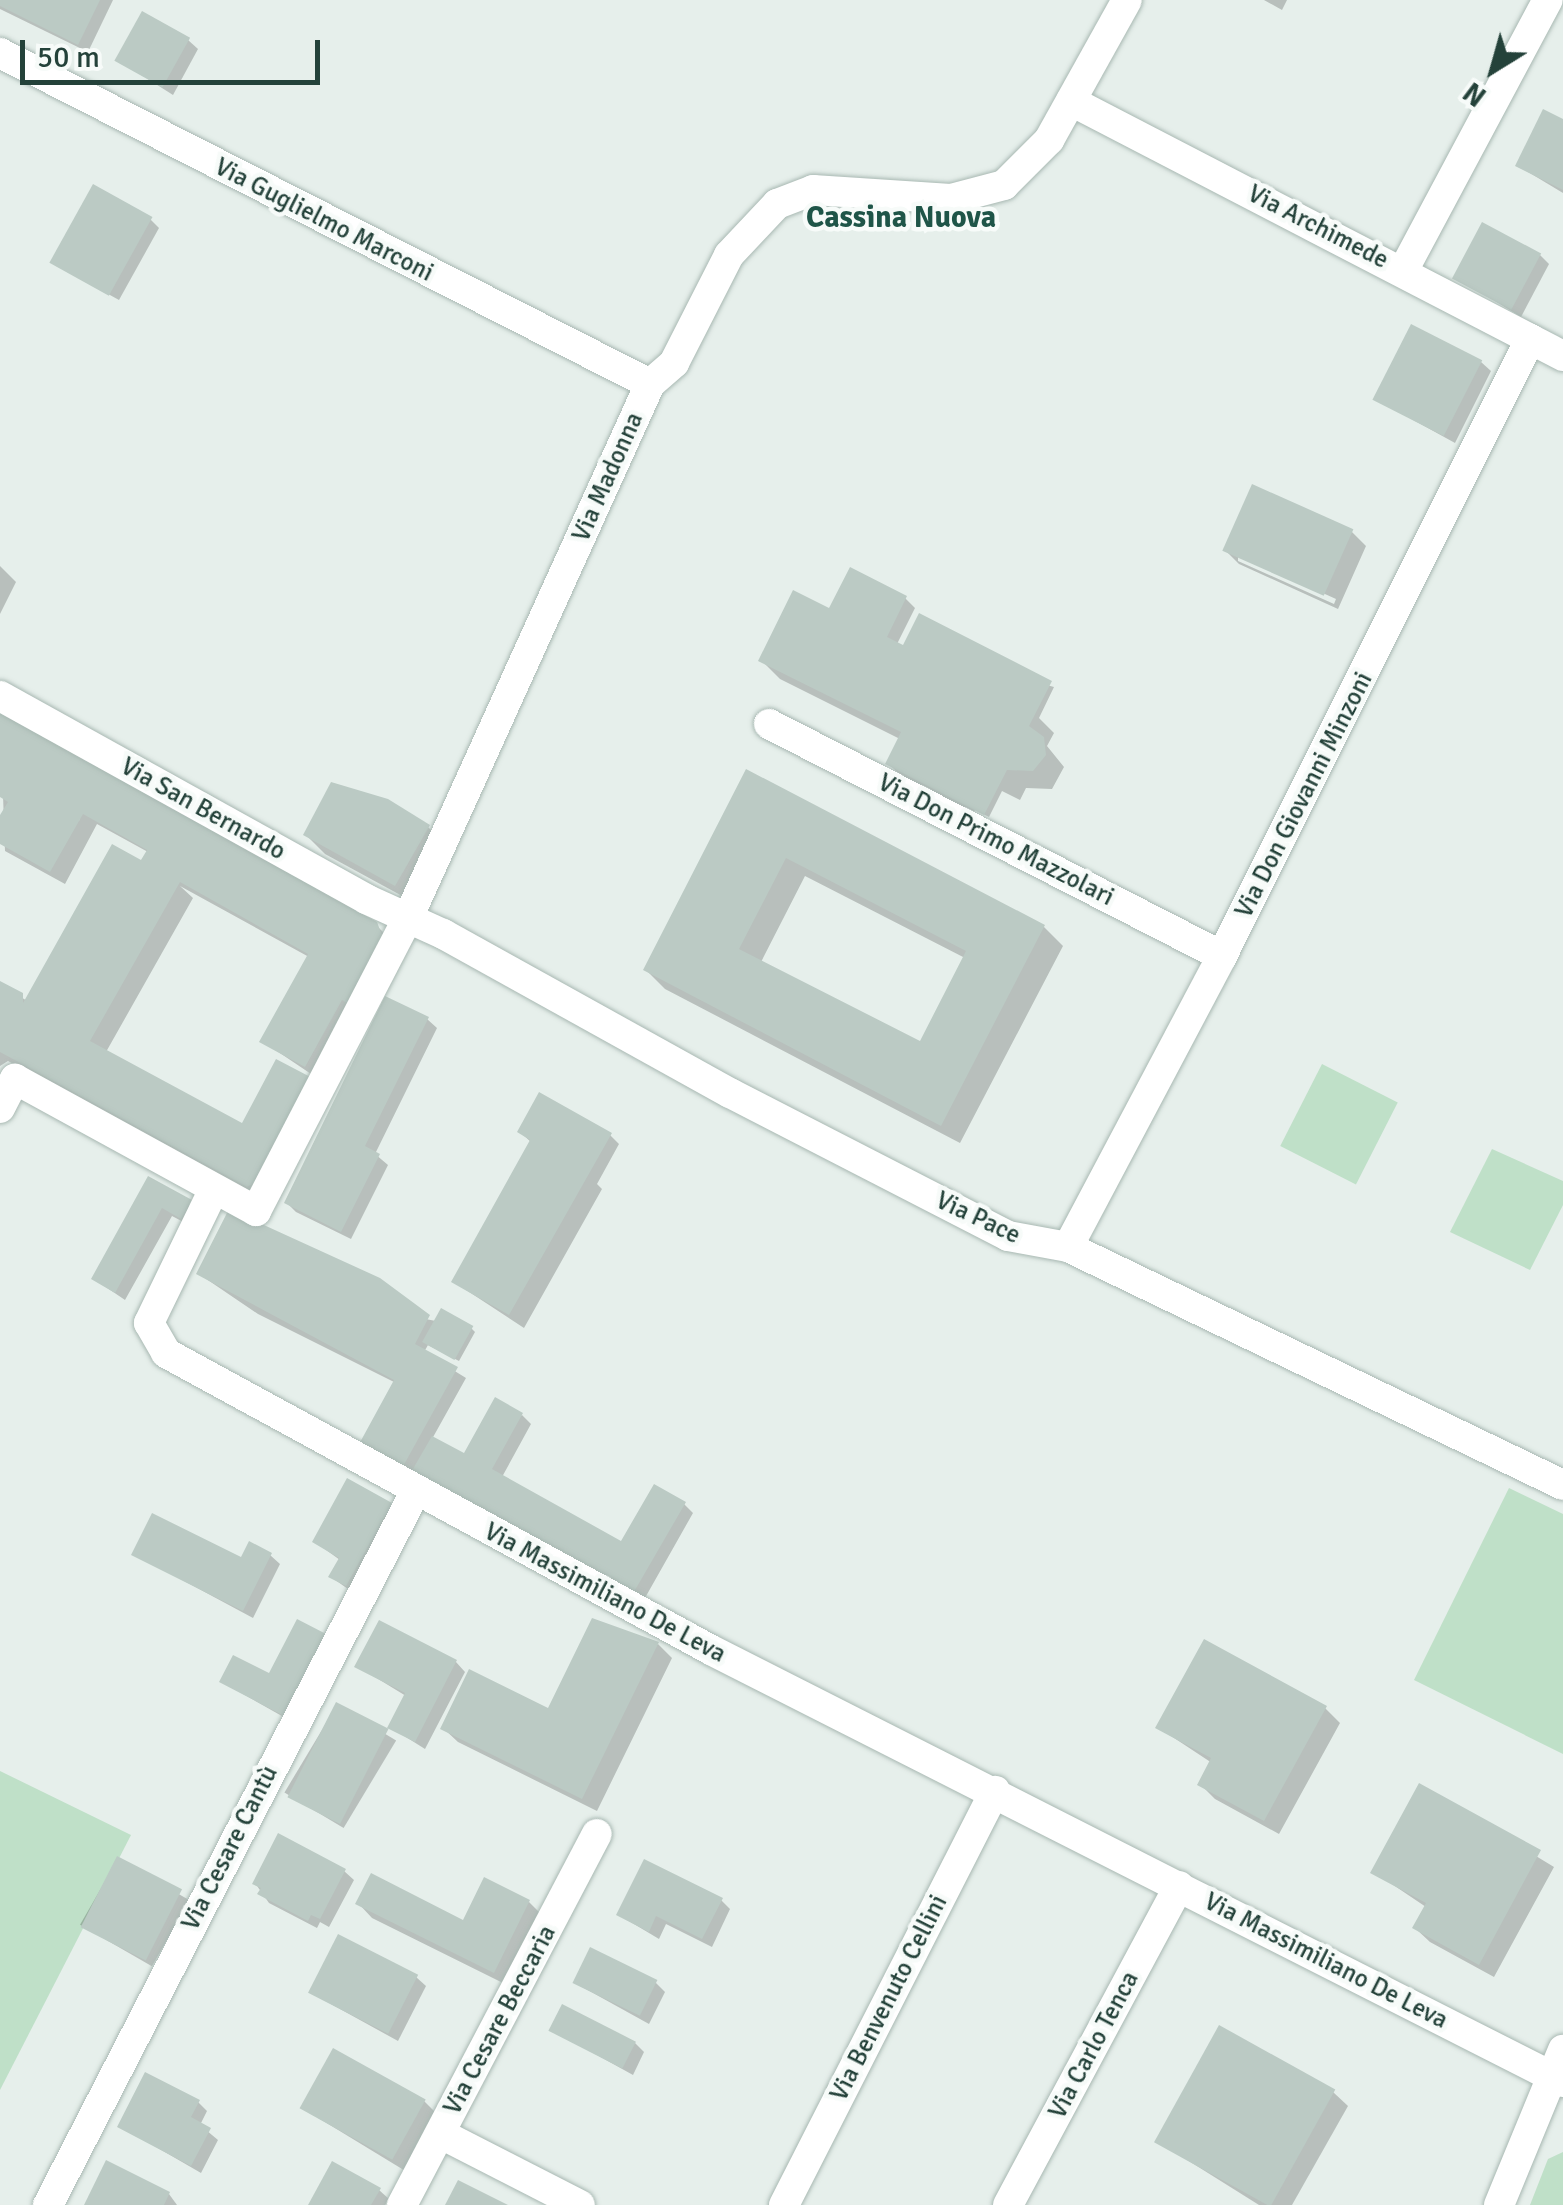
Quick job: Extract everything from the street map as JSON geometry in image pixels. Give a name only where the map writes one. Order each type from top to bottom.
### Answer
[{"type":"street","name":"Via Madonna","points":[[408,918],[650,384],[674,363],[729,255],[777,204],[839,188],[976,196],[1026,167],[1070,101],[1127,0]]},
{"type":"street","points":[[1403,271],[1548,0]]},
{"type":"street","name":"Via Guglielmo Marconi","points":[[0,53],[650,384]]},
{"type":"street","name":"Via Archimede","points":[[1070,101],[1563,356]]},
{"type":"street","name":"Via Don Giovanni Minzoni","points":[[1068,1247],[1222,956],[1530,340]]},
{"type":"street","name":"Via San Bernardo","points":[[0,696],[408,918]]},
{"type":"street","name":"Via Don Primo Mazzolari","points":[[769,724],[1222,956]]},
{"type":"street","points":[[0,1108],[15,1079],[256,1211],[408,918]]},
{"type":"street","name":"Via Pace","points":[[408,918],[1002,1232],[1068,1247],[1563,1484]]},
{"type":"street","name":"Via Massimiliano De Leva","points":[[214,1189],[153,1312],[153,1340],[166,1353],[415,1492],[994,1792],[1559,2069]]},
{"type":"street","name":"Via Cesare Cantù","points":[[48,2205],[415,1492]]},
{"type":"street","name":"Via Benvenuto Cellini","points":[[784,2205],[994,1792]]},
{"type":"street","name":"Via Cesare Beccaria","points":[[402,2205],[597,1834]]},
{"type":"street","name":"Via Carlo Tenca","points":[[1008,2205],[1180,1886]]},
{"type":"street","points":[[1499,2205],[1559,2069]]},
{"type":"street","points":[[441,2134],[580,2205]]},
{"type":"green space","points":[[1322,1064],[1398,1103],[1356,1185],[1280,1146]]},
{"type":"green space","points":[[1492,1149],[1563,1181],[1563,1205],[1530,1270],[1450,1232]]},
{"type":"green space","points":[[1509,1488],[1563,1514],[1563,1754],[1414,1680]]},
{"type":"green space","points":[[0,1771],[131,1835],[0,2090]]},
{"type":"green space","points":[[1563,2152],[1563,2205],[1530,2205],[1548,2159]]},
{"type":"building","points":[[0,0],[100,0],[78,45],[0,6]]},
{"type":"building","points":[[142,11],[190,38],[162,88],[114,61]]},
{"type":"building","points":[[1543,109],[1563,119],[1563,190],[1515,166]]},
{"type":"building","points":[[93,184],[152,217],[109,296],[49,263]]},
{"type":"building","points":[[1482,222],[1541,253],[1511,310],[1452,279]]},
{"type":"building","points":[[1411,324],[1482,360],[1444,436],[1372,400]]},
{"type":"building","points":[[1252,484],[1353,529],[1324,596],[1222,551]]},
{"type":"building","points":[[850,567],[907,596],[887,637],[903,645],[919,613],[1052,681],[1029,726],[1044,737],[1046,755],[1033,771],[1007,770],[984,815],[885,764],[901,732],[758,661],[793,590],[829,608]]},
{"type":"building","points":[[0,710],[377,922],[386,946],[352,1006],[342,1000],[305,1067],[259,1042],[308,954],[180,882],[90,1041],[242,1123],[276,1059],[318,1081],[268,1176],[247,1187],[0,1052],[0,981],[23,993],[23,1003],[112,844],[141,860],[147,850],[83,814],[50,872],[0,844],[0,815],[8,802],[0,797]]},
{"type":"building","points":[[746,769],[1045,925],[941,1126],[643,970]],"holes":[[[786,858],[966,951],[920,1041],[739,949]]]},
{"type":"building","points":[[331,782],[388,799],[430,825],[395,886],[303,835]]},
{"type":"building","points":[[385,996],[429,1017],[365,1146],[380,1154],[341,1232],[284,1203]]},
{"type":"building","points":[[539,1092],[612,1133],[509,1315],[451,1282],[530,1140],[517,1132]]},
{"type":"building","points":[[148,1176],[192,1200],[181,1219],[162,1208],[115,1293],[91,1279]]},
{"type":"building","points":[[229,1209],[380,1278],[430,1315],[415,1344],[458,1367],[401,1470],[358,1446],[394,1380],[196,1274]]},
{"type":"building","points":[[441,1308],[473,1326],[454,1360],[422,1342]]},
{"type":"building","points":[[495,1397],[523,1413],[492,1469],[621,1541],[654,1484],[686,1502],[631,1597],[410,1474],[432,1436],[464,1453]]},
{"type":"building","points":[[347,1478],[392,1503],[346,1586],[328,1577],[339,1558],[312,1542]]},
{"type":"building","points":[[152,1513],[241,1557],[249,1541],[272,1553],[243,1611],[131,1555]]},
{"type":"building","points":[[592,1618],[659,1642],[582,1799],[440,1729],[469,1669],[548,1708]]},
{"type":"building","points":[[297,1619],[328,1635],[286,1717],[219,1682],[233,1655],[269,1673]]},
{"type":"building","points":[[379,1620],[457,1660],[415,1742],[387,1728],[405,1693],[354,1667]]},
{"type":"building","points":[[1204,1639],[1327,1706],[1264,1821],[1197,1785],[1211,1758],[1155,1728]]},
{"type":"building","points":[[336,1702],[389,1729],[340,1824],[287,1797]]},
{"type":"building","points":[[1419,1783],[1541,1850],[1479,1965],[1412,1928],[1426,1903],[1370,1873]]},
{"type":"building","points":[[278,1833],[346,1869],[320,1919],[311,1915],[308,1921],[257,1894],[261,1888],[252,1884]]},
{"type":"building","points":[[117,1856],[182,1889],[146,1960],[81,1927]]},
{"type":"building","points":[[644,1859],[723,1898],[702,1939],[656,1916],[649,1932],[616,1915]]},
{"type":"building","points":[[371,1873],[463,1920],[484,1877],[530,1900],[494,1973],[355,1904]]},
{"type":"building","points":[[338,1934],[418,1975],[388,2034],[308,1993]]},
{"type":"building","points":[[590,1947],[657,1980],[640,2016],[572,1983]]},
{"type":"building","points":[[562,2004],[636,2042],[622,2068],[548,2031]]},
{"type":"building","points":[[1219,2025],[1335,2089],[1271,2205],[1154,2142]]},
{"type":"building","points":[[333,2048],[426,2099],[392,2160],[300,2108]]},
{"type":"building","points":[[145,2072],[200,2100],[191,2117],[211,2128],[191,2166],[117,2127]]},
{"type":"building","points":[[106,2160],[170,2192],[164,2205],[84,2205]]},
{"type":"building","points":[[332,2161],[381,2188],[371,2205],[308,2205]]},
{"type":"building","points":[[458,2180],[508,2205],[445,2205]]},
{"type":"district","name":"Cassina Nuova","points":[[901,218]]}]
